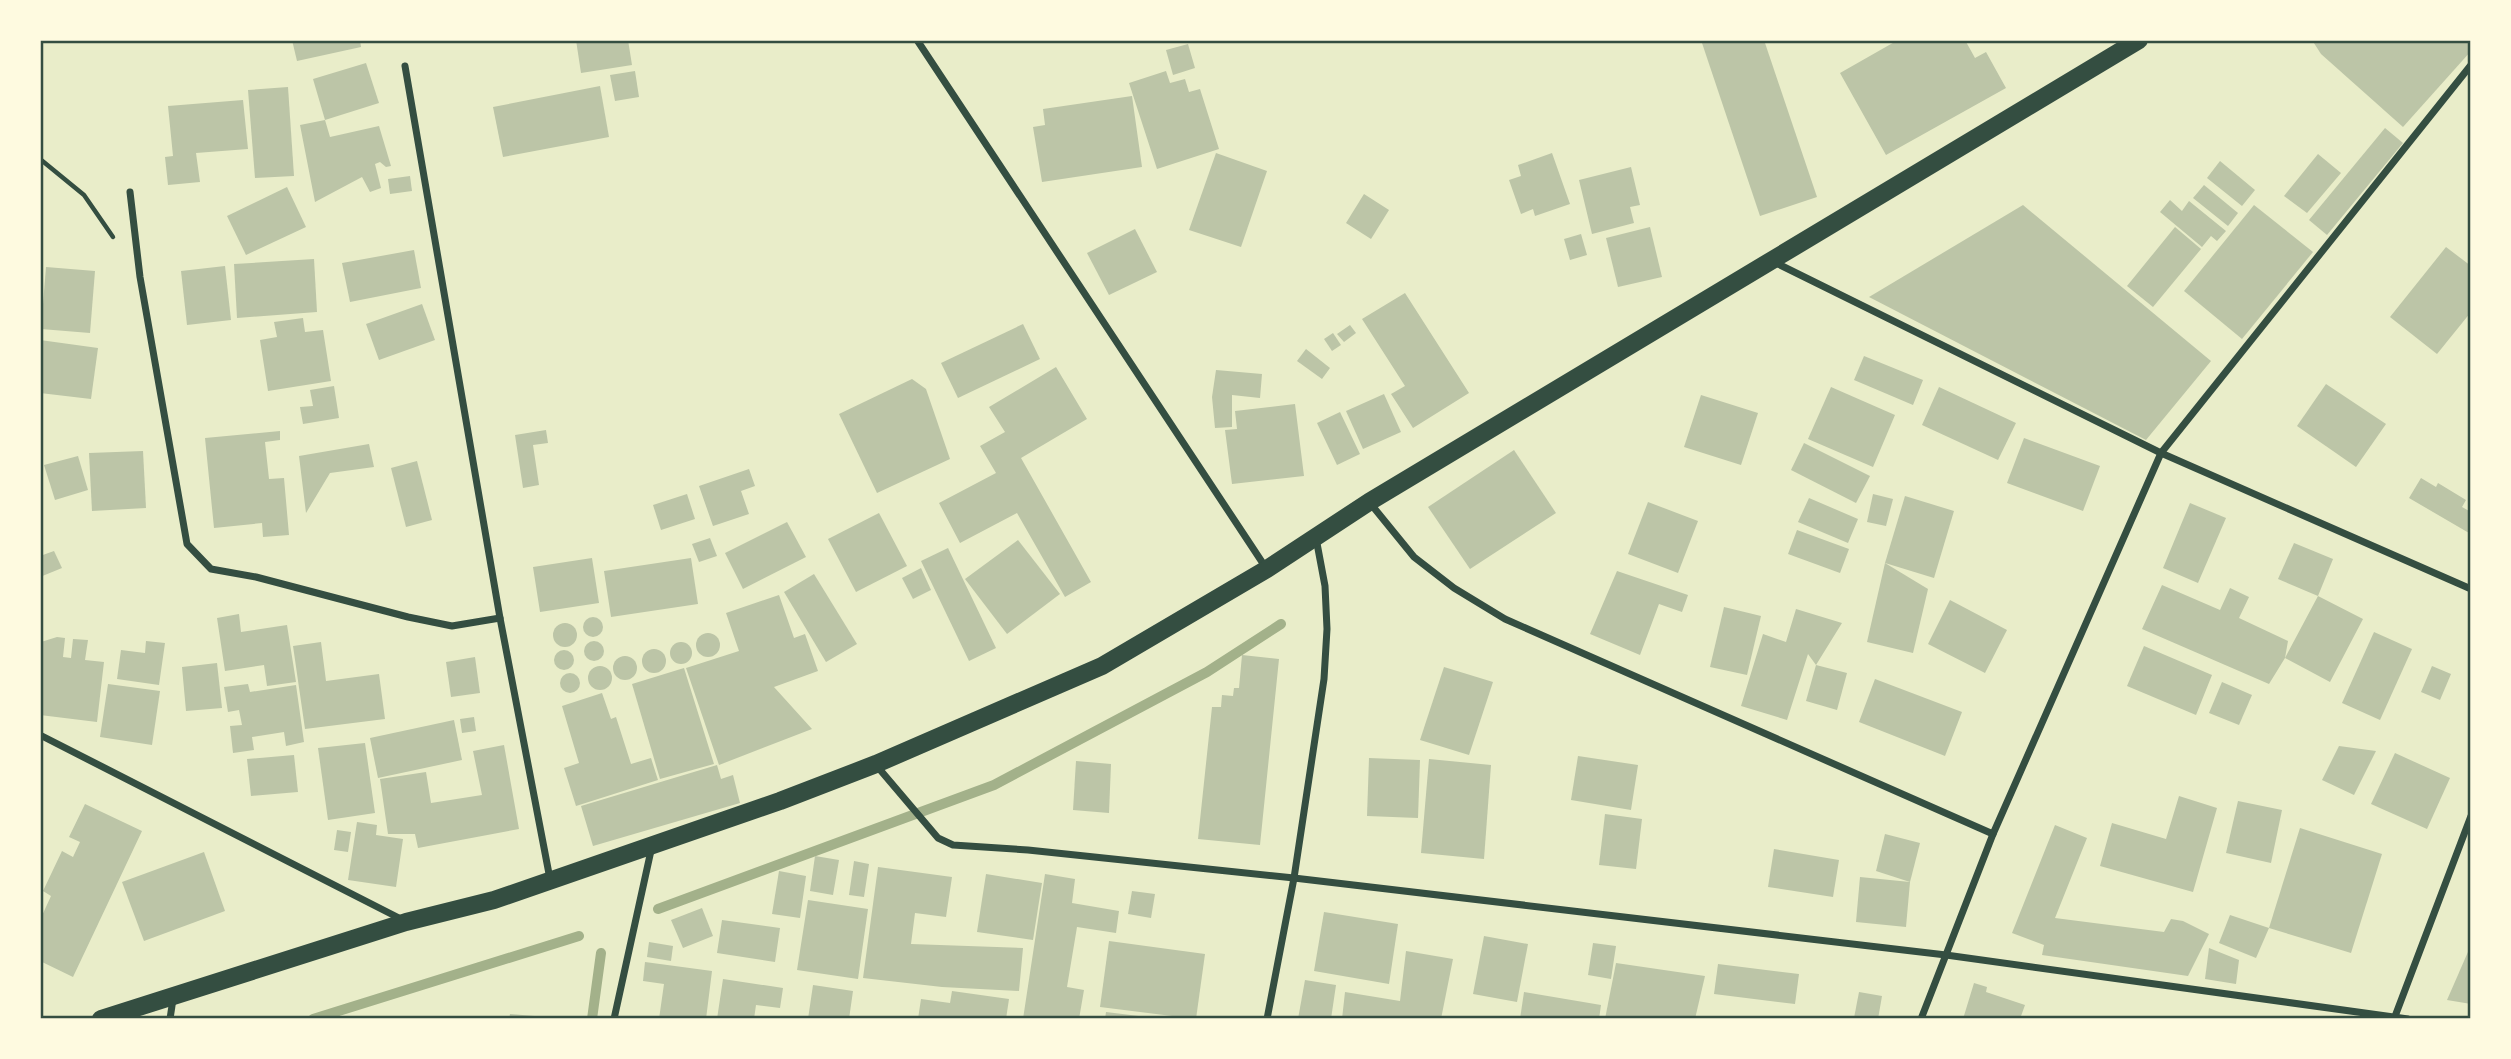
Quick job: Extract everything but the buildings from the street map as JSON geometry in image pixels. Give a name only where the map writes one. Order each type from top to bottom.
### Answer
[{"type":"main road","points":[[101,1019],[406,922],[494,900],[780,801],[876,764],[1102,666],[1267,569],[1369,502],[2139,40]]},
{"type":"street","points":[[917,40],[1267,569]]},
{"type":"street","points":[[1922,1019],[1993,834],[2161,453],[2471,65]]},
{"type":"street","points":[[405,66],[500,618],[550,880]]},
{"type":"street","points":[[130,191],[140,277],[187,544],[211,569],[256,577],[408,617],[452,626],[500,618]]},
{"type":"street","points":[[1770,260],[2161,453],[2471,589]]},
{"type":"street","points":[[1369,502],[1414,557],[1454,588],[1505,619],[1993,834]]},
{"type":"street","points":[[1267,1019],[1294,878],[1324,679],[1325,586],[1315,537]]},
{"type":"street","points":[[40,735],[406,922]]},
{"type":"street","points":[[876,764],[938,838],[953,845],[1028,850],[1294,878],[1946,955],[2408,1019]]},
{"type":"street","points":[[2394,1018],[2471,816]]},
{"type":"street","points":[[614,1019],[652,845]]},
{"type":"street","points":[[170,1019],[174,995]]},
{"type":"path","points":[[40,159],[84,195],[140,277]]},
{"type":"waterway","points":[[658,909],[994,785],[1207,672],[1281,624]]},
{"type":"waterway","points":[[313,1019],[579,936]]},
{"type":"waterway","points":[[592,1019],[601,953]]}]
